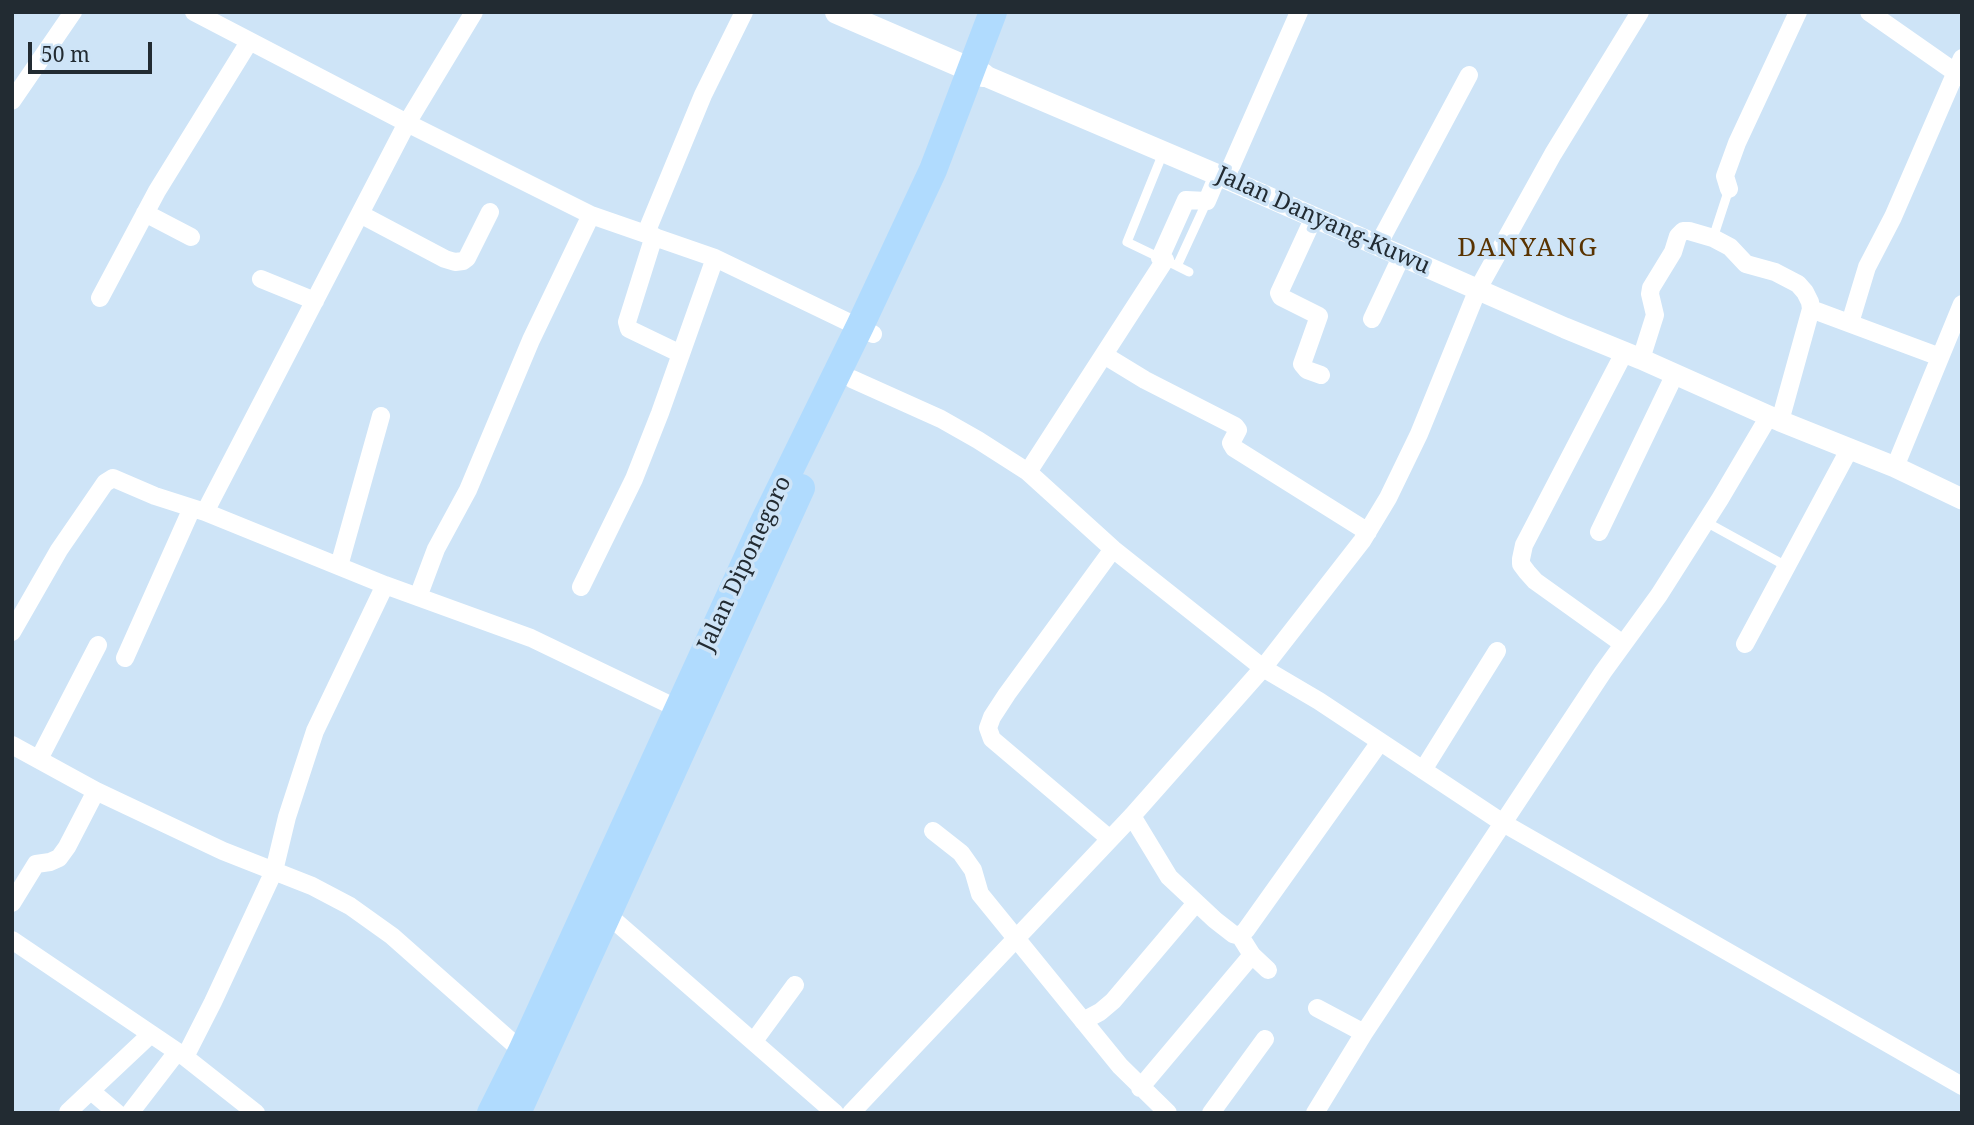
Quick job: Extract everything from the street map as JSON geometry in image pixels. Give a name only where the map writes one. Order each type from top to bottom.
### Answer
[{"type":"main road","name":"Jalan Danyang-Kuwu","points":[[837,12],[977,73]]},
{"type":"main road","name":"Jalan Diponegoro","points":[[687,713],[762,526],[916,243],[977,73],[993,12]]},
{"type":"main road","name":"Jalan Diponegoro","points":[[977,73],[1010,12]]},
{"type":"main road","name":"Jalan Diponegoro","points":[[517,1113],[599,907],[687,713],[852,379],[867,330]]},
{"type":"main road","name":"Jalan Diponegoro","points":[[491,1113],[599,907]]},
{"type":"street","points":[[12,101],[73,12]]},
{"type":"street","points":[[125,658],[199,510],[315,300],[407,123],[474,12]]},
{"type":"street","points":[[681,354],[629,329],[627,322],[650,235],[703,96],[744,12]]},
{"type":"street","points":[[1028,472],[1168,261],[1186,200],[1207,201],[1222,176],[1299,12]]},
{"type":"street","points":[[852,1113],[1132,816],[1263,668],[1368,532],[1419,434],[1478,289],[1553,154],[1640,12]]},
{"type":"street","points":[[1729,188],[1724,176],[1798,12]]},
{"type":"street","points":[[1850,323],[1867,267],[1893,218],[1960,69],[1869,12]]},
{"type":"street","points":[[199,14],[249,42],[591,215],[715,258],[867,330]]},
{"type":"street","points":[[100,298],[157,191],[249,42]]},
{"type":"street","name":"Jalan Danyang-Kuwu","points":[[977,73],[1222,176],[1774,419],[1895,467],[1962,499]]},
{"type":"street","points":[[1378,245],[1469,75]]},
{"type":"street","points":[[360,214],[444,259],[457,262],[467,258],[490,212]]},
{"type":"street","points":[[145,213],[191,237]]},
{"type":"street","points":[[418,597],[436,549],[468,491],[531,340],[591,215]]},
{"type":"street","points":[[1314,217],[1279,293],[1281,297],[1319,316],[1302,364],[1307,370],[1321,375]]},
{"type":"street","points":[[1315,1113],[1364,1033],[1774,419],[1811,309],[1809,297],[1798,284],[1775,272],[1745,264],[1730,247],[1713,238],[1689,231],[1683,231],[1678,236],[1674,252],[1651,288],[1656,315],[1524,545],[1521,559],[1521,564],[1535,581],[1623,644]]},
{"type":"street","points":[[1372,319],[1402,256]]},
{"type":"street","points":[[581,587],[634,479],[715,258]]},
{"type":"street","points":[[261,279],[315,300]]},
{"type":"street","points":[[1895,467],[1962,304]]},
{"type":"street","points":[[1811,309],[1940,357]]},
{"type":"street","points":[[1104,355],[1145,380],[1235,426],[1238,430],[1231,443],[1234,447],[1368,532]]},
{"type":"street","points":[[1599,532],[1675,374]]},
{"type":"street","points":[[852,379],[941,419],[1028,472],[1113,549],[1263,668],[1319,701],[1503,823],[1962,1086]]},
{"type":"street","points":[[339,566],[381,416]]},
{"type":"street","points":[[1745,644],[1850,448]]},
{"type":"street","points":[[12,632],[59,550],[109,479],[113,478],[385,585],[531,638],[687,713]]},
{"type":"street","points":[[1110,839],[992,739],[988,728],[999,705],[1113,549]]},
{"type":"street","points":[[130,1113],[181,1054],[213,1002],[274,871],[287,817],[315,732],[385,585]]},
{"type":"street","points":[[39,760],[98,645]]},
{"type":"street","points":[[1423,770],[1497,651]]},
{"type":"street","points":[[1240,936],[1380,742]]},
{"type":"street","points":[[12,745],[96,791],[223,851],[312,886],[350,906],[392,936],[522,1051]]},
{"type":"street","points":[[12,903],[36,864],[59,858],[96,791]]},
{"type":"street","points":[[1132,816],[1169,877],[1233,934],[1240,936],[1252,955],[1268,970]]},
{"type":"street","points":[[933,831],[961,853],[973,870],[980,894],[1015,938],[1140,1088],[1168,1113]]},
{"type":"street","points":[[1083,1021],[1100,1012],[1113,1000],[1196,903]]},
{"type":"street","points":[[599,907],[835,1113]]},
{"type":"street","points":[[14,945],[181,1054],[233,1106],[256,1113]]},
{"type":"street","points":[[1140,1088],[1252,955]]},
{"type":"street","points":[[754,1041],[795,985]]},
{"type":"street","points":[[1317,1008],[1364,1033]]},
{"type":"street","points":[[68,1112],[151,1034]]},
{"type":"street","points":[[1212,1113],[1265,1039]]},
{"type":"street","points":[[91,1091],[117,1113]]},
{"type":"lane","points":[[1164,151],[1128,242],[1189,272]]},
{"type":"lane","points":[[1713,238],[1729,188]]},
{"type":"lane","points":[[1706,522],[1786,566]]},
{"type":"district","name":"DANYANG","points":[[1528,249]]}]
